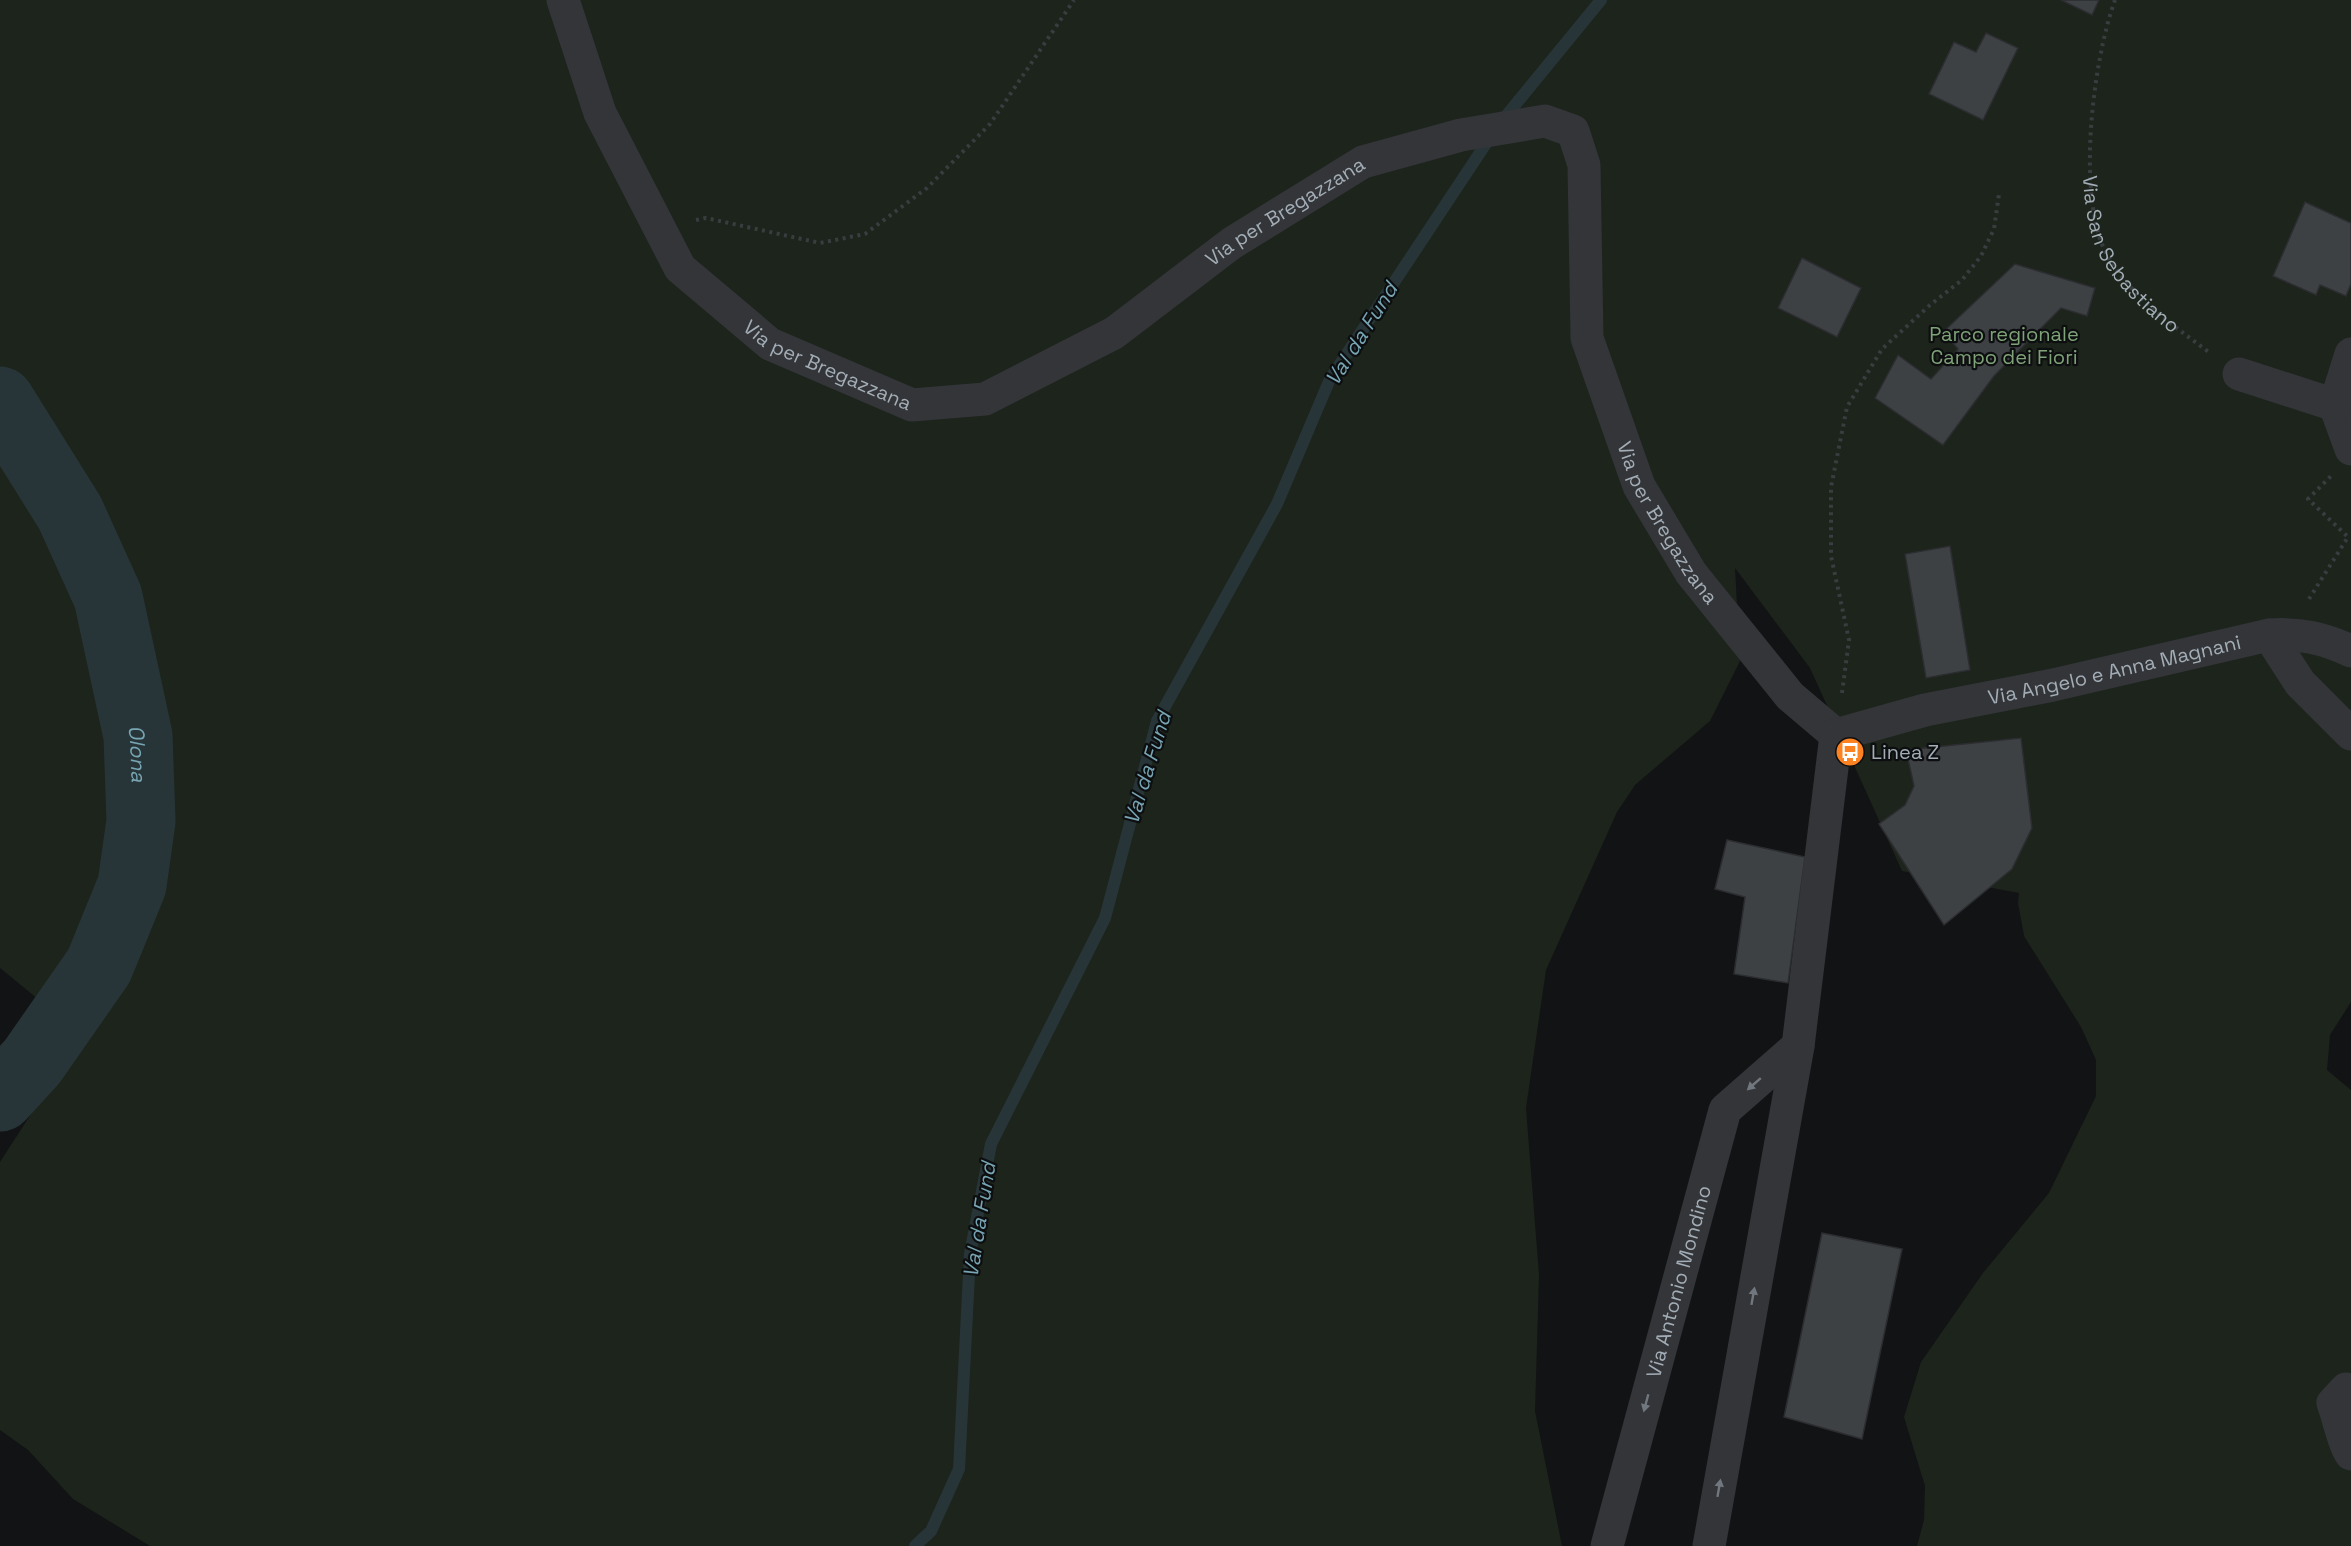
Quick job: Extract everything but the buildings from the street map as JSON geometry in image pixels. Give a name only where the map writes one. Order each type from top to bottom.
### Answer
[{"type":"street","name":"Via per Bregazzana","points":[[563,0],[600,113],[680,268],[770,345],[912,405],[985,399],[1114,333],[1232,243],[1363,162],[1461,135],[1545,121],[1573,131],[1584,165],[1587,338],[1639,486],[1691,573],[1791,696],[1836,735]]},
{"type":"street","points":[[2344,460],[2335,405],[2348,362]]},
{"type":"street","points":[[2240,374],[2335,405]]},
{"type":"street","points":[[2282,634],[2327,640],[2351,651]]},
{"type":"street","name":"Via Angelo e Anna Magnani","points":[[1836,735],[1925,710],[2053,685],[2282,634],[2300,682],[2351,734]]},
{"type":"street","points":[[1713,1545],[1798,1046],[1836,735]]},
{"type":"street","name":"Via Antonio Mondino","points":[[1607,1546],[1725,1110],[1798,1046]]},
{"type":"street","points":[[2351,1389],[2346,1389],[2333,1403],[2344,1431],[2347,1449],[2351,1454]]},
{"type":"path","points":[[660,227],[706,218],[820,243],[866,234],[927,188],[990,124],[1074,0]]},
{"type":"path","name":"Via San Sebastiano","points":[[2115,0],[2101,42],[2092,138],[2090,198],[2096,228],[2108,258],[2132,291],[2156,313],[2240,374]]},
{"type":"path","points":[[1836,735],[1849,640],[1832,556],[1831,487],[1847,406],[1882,349],[1930,305],[1962,280],[1981,256],[1994,229],[1999,194]]},
{"type":"path","points":[[2282,634],[2303,610],[2348,537],[2308,499],[2344,460]]},
{"type":"green space","name":"Parco regionale Campo dei Fiori","points":[[0,0],[2351,0],[2351,1002],[2330,1035],[2327,1070],[2351,1090],[2351,1546],[1917,1546],[1924,1520],[1925,1486],[1904,1417],[1921,1362],[1983,1273],[2049,1193],[2096,1096],[2096,1060],[2081,1027],[2024,936],[2018,903],[2019,893],[1902,871],[1810,668],[1735,568],[1740,661],[1710,721],[1635,785],[1617,812],[1546,970],[1526,1108],[1539,1275],[1535,1411],[1562,1546],[150,1546],[73,1499],[28,1450],[0,1430],[0,1162],[82,1035],[0,968]]},
{"type":"waterway","name":"Val da Fund","points":[[1501,122],[1601,0]]},
{"type":"waterway","name":"Val da Fund","points":[[915,1546],[931,1531],[959,1469],[970,1254],[991,1144],[1105,918],[1157,721],[1277,504],[1330,379],[1491,136]]},
{"type":"waterway","name":"Olona","points":[[0,401],[70,513],[108,597],[138,736],[141,821],[132,885],[99,966],[32,1062],[0,1097]]},
{"type":"place","name":"Linea Z","points":[[1850,752]]}]
